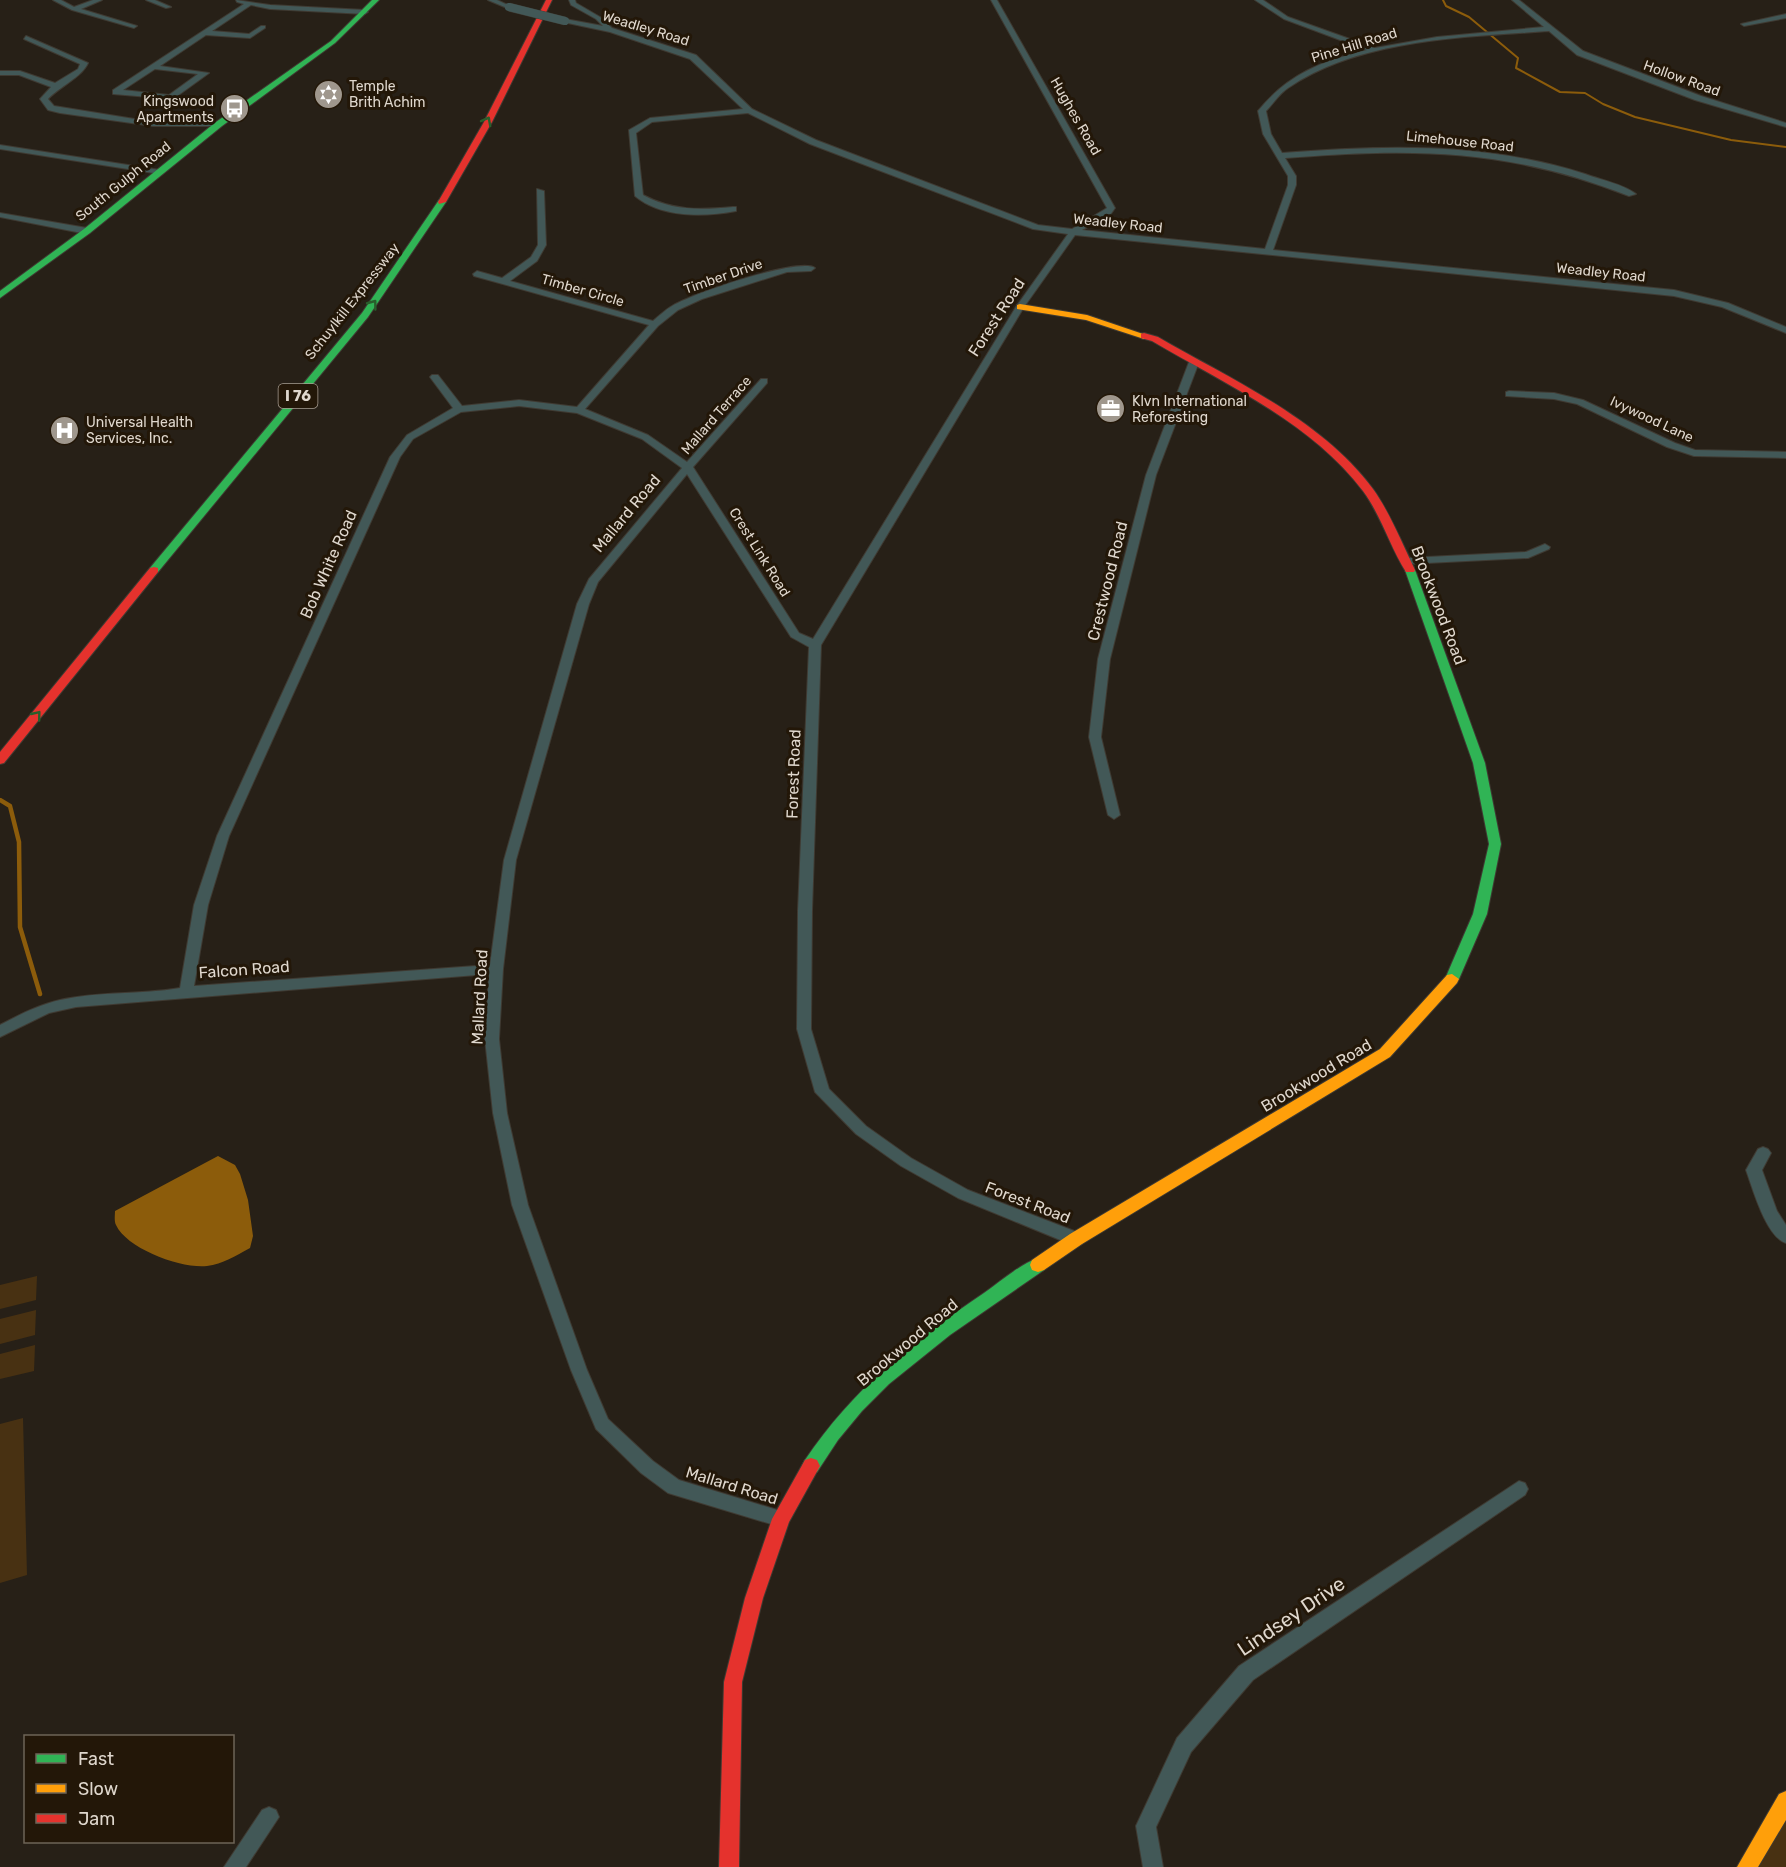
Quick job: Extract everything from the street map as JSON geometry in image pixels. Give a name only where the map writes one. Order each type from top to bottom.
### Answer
[{"type":"main road","name":"South Gulph Road","points":[[0,295],[87,231],[219,124],[333,42],[375,0]]},
{"type":"main road","name":"Schuylkill Expressway","points":[[0,740],[338,333],[406,235],[454,159],[535,0]]},
{"type":"main road","name":"Schuylkill Expressway","points":[[0,760],[365,315],[395,275],[417,243],[477,139],[530,42],[549,0]]},
{"type":"main road","name":"Brookwood Road","points":[[729,1867],[733,1682],[754,1598],[781,1519],[821,1449],[876,1385],[951,1324],[1076,1239],[1385,1053],[1453,978],[1480,914],[1495,844],[1479,763],[1407,561],[1370,491],[1333,451],[1301,424],[1155,339],[1087,318],[1020,307]]},
{"type":"main road","points":[[1747,1867],[1786,1801]]},
{"type":"street","points":[[56,0],[74,9],[134,26]]},
{"type":"street","points":[[74,9],[99,0]]},
{"type":"street","points":[[149,0],[168,7]]},
{"type":"street","points":[[237,0],[248,4],[291,9],[365,12]]},
{"type":"street","name":"Weadley Road","points":[[491,0],[508,7],[611,30],[693,57],[749,111],[813,142],[999,215],[1036,227],[1674,293],[1725,305],[1786,330]]},
{"type":"street","points":[[572,0],[573,4],[598,18],[611,30]]},
{"type":"street","name":"Hughes Road","points":[[994,0],[1109,201],[1111,208],[1107,213],[1074,232]]},
{"type":"street","points":[[1258,0],[1286,18],[1375,51]]},
{"type":"street","name":"Hollow Road","points":[[1515,0],[1571,48],[1605,64],[1749,116],[1786,124]]},
{"type":"street","points":[[154,67],[205,73],[170,97],[116,92],[248,4]]},
{"type":"street","points":[[1744,24],[1786,16]]},
{"type":"street","points":[[205,33],[250,36],[263,27]]},
{"type":"street","name":"Pine Hill Road","points":[[1268,252],[1292,185],[1293,176],[1267,134],[1262,111],[1268,100],[1283,87],[1306,73],[1340,60],[1407,42],[1468,34],[1549,29]]},
{"type":"street","points":[[26,38],[84,63],[81,70],[56,86],[44,99],[51,108],[153,124],[219,124]]},
{"type":"street","points":[[0,72],[20,74],[56,86]]},
{"type":"street","points":[[733,209],[677,213],[658,207],[639,196],[632,132],[650,120],[749,111]]},
{"type":"street","points":[[0,147],[160,172]]},
{"type":"street","name":"Limehouse Road","points":[[1280,156],[1385,149],[1473,153],[1559,170],[1597,180],[1632,194]]},
{"type":"street","name":"Timber Circle","points":[[503,282],[534,259],[542,245],[540,191]]},
{"type":"street","points":[[0,215],[87,231]]},
{"type":"street","name":"Forest Road","points":[[1074,232],[1020,307],[815,645],[805,911],[804,1029],[822,1092],[861,1130],[916,1167],[963,1194],[1076,1239]]},
{"type":"street","name":"Timber Drive","points":[[579,410],[655,324],[675,308],[699,297],[786,269],[812,268]]},
{"type":"street","name":"Timber Circle","points":[[477,274],[655,324]]},
{"type":"street","name":"Crestwood Road","points":[[1114,815],[1095,737],[1096,710],[1104,659],[1151,475],[1194,362]]},
{"type":"street","points":[[435,377],[459,409]]},
{"type":"street","name":"Mallard Terrace","points":[[688,467],[764,381]]},
{"type":"street","name":"Ivywood Lane","points":[[1509,394],[1554,396],[1580,402],[1671,445],[1694,453],[1786,455]]},
{"type":"street","name":"Bob White Road","points":[[186,992],[201,905],[224,836],[395,457],[410,437],[459,409],[519,403],[579,410],[645,437],[688,467]]},
{"type":"street","name":"Crest Link Road","points":[[688,467],[795,635],[815,645]]},
{"type":"street","name":"Mallard Road","points":[[688,467],[594,581],[583,604],[510,860],[496,969],[492,1039],[500,1113],[520,1205],[579,1370],[602,1424],[647,1467],[674,1487],[781,1519]]},
{"type":"street","points":[[1407,561],[1528,555],[1545,547]]},
{"type":"street","name":"Falcon Road","points":[[0,1032],[42,1010],[75,1002],[161,998],[186,992],[496,969]]},
{"type":"street","points":[[1763,1153],[1754,1170],[1770,1214],[1786,1238]]},
{"type":"street","name":"Lindsey Drive","points":[[1153,1867],[1146,1826],[1184,1745],[1246,1672],[1520,1489]]},
{"type":"street","points":[[234,1867],[269,1817]]},
{"type":"shaded area","points":[[218,1156],[235,1165],[240,1174],[248,1200],[253,1236],[250,1248],[218,1263],[196,1266],[156,1256],[131,1242],[122,1234],[115,1223],[115,1211]]},
{"type":"shaded area","points":[[37,1276],[36,1300],[0,1309],[0,1285]]},
{"type":"shaded area","points":[[36,1310],[35,1335],[0,1344],[0,1319]]},
{"type":"shaded area","points":[[35,1345],[34,1371],[0,1379],[0,1354]]},
{"type":"shaded area","points":[[23,1418],[27,1575],[0,1583],[0,1424]]},
{"type":"shaded area","points":[[1786,1801],[1786,1867],[1747,1867]]},
{"type":"waterway","points":[[1443,0],[1446,6],[1469,17],[1518,58],[1516,68],[1560,92],[1585,93],[1603,104],[1635,117],[1731,140],[1786,147]]},
{"type":"waterway","points":[[0,800],[10,806],[19,842],[20,927],[40,994]]},
{"type":"traffic: fast","points":[[0,295],[87,231],[219,124],[333,42],[376,0]]},
{"type":"traffic: fast","points":[[154,570],[365,315],[442,202]]},
{"type":"traffic: fast","points":[[1410,570],[1479,763],[1495,844],[1480,914],[1452,979]]},
{"type":"traffic: fast","points":[[811,1466],[832,1435],[883,1379],[944,1330],[1038,1265]]},
{"type":"traffic: slow","points":[[1020,307],[1087,318],[1144,336]]},
{"type":"traffic: slow","points":[[1038,1265],[1076,1239],[1385,1053],[1452,979]]},
{"type":"traffic: slow","points":[[1747,1867],[1786,1801]]},
{"type":"traffic: jam","points":[[442,202],[488,122],[549,0]]},
{"type":"traffic: jam","points":[[1144,336],[1155,339],[1301,424],[1333,451],[1369,491],[1410,570]]},
{"type":"traffic: jam","points":[[0,760],[154,570]]},
{"type":"traffic: jam","points":[[729,1867],[733,1682],[754,1598],[781,1519],[811,1466]]},
{"type":"place","name":"Temple Brith Achim","points":[[328,94]]},
{"type":"place","name":"Kingswood Apartments","points":[[235,109]]},
{"type":"place","name":"Klvn International Reforesting","points":[[1111,409]]},
{"type":"place","name":"Universal Health Services, Inc.","points":[[65,430]]}]
